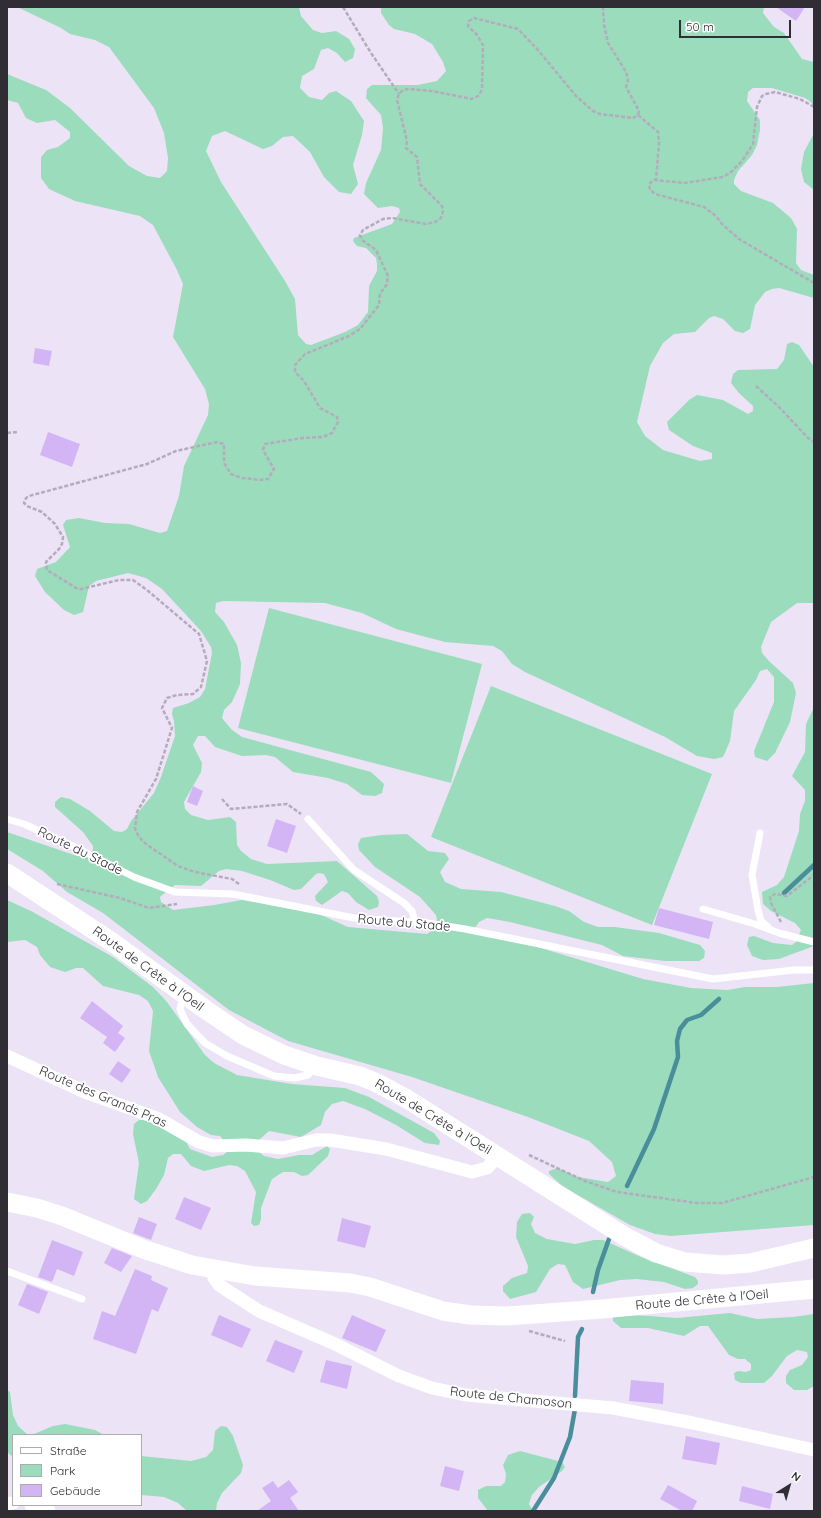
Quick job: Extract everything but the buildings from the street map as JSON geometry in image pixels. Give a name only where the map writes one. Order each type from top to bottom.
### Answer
[{"type":"street","name":"Route de Crête à l'Oeil","points":[[7,873],[112,942],[222,1022],[258,1043],[284,1055],[317,1066],[360,1076],[378,1083],[638,1244],[671,1258],[698,1264],[737,1264],[814,1248]]},
{"type":"street","name":"Route des Grands Pras","points":[[7,1056],[94,1096],[157,1118],[198,1142],[213,1146],[246,1145],[283,1148],[316,1140],[330,1140],[386,1149],[472,1172],[487,1168],[501,1158]]},
{"type":"street","name":"Route de Crête à l'Oeil","points":[[7,1202],[52,1213],[143,1249],[214,1271],[370,1287],[443,1311],[470,1315],[506,1316],[586,1310],[814,1289]]},
{"type":"street","name":"Route de Chamoson","points":[[214,1271],[214,1278],[220,1285],[259,1311],[335,1344],[399,1376],[432,1388],[466,1395],[613,1408],[693,1423],[814,1450]]},
{"type":"street","points":[[34,1506],[49,1511]]},
{"type":"lane","name":"Route du Stade","points":[[7,819],[24,824],[69,844],[134,877],[175,892],[244,895],[354,918],[415,922],[465,929],[713,979],[794,970],[814,970]]},
{"type":"lane","points":[[308,819],[354,870],[404,903],[412,911],[415,922]]},
{"type":"lane","points":[[760,833],[752,875],[753,887],[762,921],[771,930]]},
{"type":"lane","points":[[704,909],[814,942]]},
{"type":"lane","points":[[183,994],[180,1009],[187,1024],[205,1043],[227,1056],[274,1076],[295,1078],[308,1075],[317,1066]]},
{"type":"lane","points":[[7,1271],[82,1299]]},
{"type":"path","points":[[343,7],[371,53],[399,94]]},
{"type":"path","points":[[603,7],[604,25],[608,43],[626,72],[628,80],[626,87],[639,111],[638,115],[658,132],[659,143],[656,180]]},
{"type":"path","points":[[244,895],[241,887],[232,879],[195,872],[178,866],[146,844],[139,837],[136,828],[137,812],[156,779],[172,728],[162,708],[167,698],[177,695],[193,694],[201,687],[207,661],[199,634],[148,590],[133,580],[119,580],[81,589],[69,585],[47,570],[46,562],[59,549],[62,544],[63,537],[55,524],[42,512],[27,506],[24,503],[29,496],[147,464],[176,451],[216,442],[224,444],[224,463],[231,474],[242,478],[260,480],[268,479],[274,469],[263,450],[265,444],[303,438],[323,437],[332,433],[338,422],[337,417],[320,408],[304,381],[295,372],[295,365],[305,354],[354,332],[379,305],[380,294],[387,284],[388,276],[376,250],[360,237],[363,230],[373,223],[388,218],[426,224],[435,222],[441,218],[443,211],[442,206],[420,184],[417,157],[406,148],[407,141],[397,100],[399,94],[403,90],[409,89],[432,91],[472,99],[478,96],[482,90],[483,45],[477,35],[468,26],[469,21],[474,18],[518,29],[538,50],[576,96],[593,111],[600,114],[625,118],[633,118],[638,115]]},
{"type":"path","points":[[814,108],[800,98],[775,92],[766,94],[762,96],[757,107],[753,144],[742,161],[730,173],[722,177],[685,183],[656,180],[649,184],[650,190],[655,194],[704,206],[739,239],[814,283]]},
{"type":"path","points":[[756,386],[803,434],[814,442]]},
{"type":"path","points":[[7,433],[17,432]]},
{"type":"path","points":[[222,799],[230,808],[287,804],[308,819]]},
{"type":"path","points":[[784,934],[780,918],[771,903],[770,897],[775,894],[787,896],[814,875]]},
{"type":"path","points":[[56,884],[120,898],[149,908],[179,904]]},
{"type":"path","points":[[501,1158],[511,1155],[526,1154],[585,1181],[617,1192],[697,1203],[722,1203],[757,1191],[814,1177]]},
{"type":"green space","points":[[17,7],[299,7],[301,16],[313,30],[322,33],[336,31],[349,39],[355,49],[353,58],[345,62],[337,53],[328,48],[321,50],[314,69],[302,76],[300,88],[309,97],[322,100],[329,93],[336,91],[351,101],[364,121],[362,135],[353,165],[358,184],[351,194],[339,192],[324,177],[310,152],[293,136],[283,137],[272,146],[263,149],[225,131],[212,136],[206,151],[221,182],[295,299],[298,335],[306,344],[311,345],[345,332],[358,325],[368,312],[369,286],[377,271],[376,258],[366,248],[357,246],[353,241],[354,238],[392,224],[400,212],[399,208],[392,206],[378,208],[364,194],[366,183],[381,150],[383,128],[381,115],[366,98],[367,89],[372,85],[418,85],[437,81],[446,71],[443,62],[432,44],[415,34],[394,29],[389,25],[381,13],[381,7],[764,7],[763,13],[774,27],[784,33],[802,59],[814,62],[814,108],[811,102],[805,98],[772,88],[753,88],[748,92],[747,101],[760,120],[760,130],[757,145],[752,155],[738,171],[734,184],[741,191],[773,203],[791,218],[797,229],[796,263],[801,270],[814,275],[814,298],[779,288],[772,289],[765,292],[755,305],[750,329],[743,333],[735,331],[723,319],[714,316],[709,318],[695,332],[674,334],[663,343],[650,366],[637,422],[645,436],[663,450],[700,461],[712,459],[712,453],[693,446],[669,430],[667,422],[689,400],[697,395],[723,400],[748,414],[753,411],[753,406],[731,383],[733,374],[738,370],[777,369],[784,360],[787,344],[792,342],[799,345],[814,367],[814,603],[797,603],[771,622],[761,647],[762,653],[769,661],[793,683],[796,693],[790,722],[775,753],[767,761],[755,757],[754,751],[774,702],[774,677],[767,669],[760,671],[756,680],[734,711],[730,741],[723,757],[714,759],[697,756],[665,737],[525,672],[512,664],[502,651],[493,646],[445,642],[396,629],[362,613],[325,603],[223,601],[216,603],[215,612],[224,622],[237,645],[241,663],[240,684],[232,702],[224,710],[222,718],[232,730],[242,737],[371,772],[384,784],[382,793],[375,796],[362,795],[347,784],[328,778],[293,772],[275,757],[266,755],[242,756],[215,747],[205,736],[198,736],[193,745],[202,763],[201,772],[184,802],[185,809],[191,815],[208,820],[230,817],[236,822],[237,845],[241,851],[251,859],[267,864],[337,861],[377,896],[379,902],[378,907],[369,910],[356,902],[348,893],[342,891],[322,905],[316,901],[315,896],[328,882],[324,874],[319,873],[316,874],[301,889],[294,890],[242,871],[226,869],[219,871],[201,886],[175,885],[160,897],[161,902],[173,910],[242,900],[319,914],[348,927],[427,934],[431,931],[437,920],[436,915],[420,897],[375,867],[359,850],[358,844],[361,838],[381,835],[407,834],[428,851],[445,853],[449,859],[440,872],[445,882],[461,889],[501,892],[569,911],[584,922],[598,927],[615,927],[659,933],[700,945],[705,951],[704,958],[699,961],[665,961],[623,956],[602,945],[510,922],[487,918],[479,922],[475,928],[643,979],[691,988],[727,990],[745,987],[777,987],[814,983],[814,1225],[671,1236],[655,1234],[630,1225],[562,1186],[549,1174],[549,1171],[557,1168],[578,1177],[608,1182],[616,1176],[612,1162],[589,1141],[528,1117],[412,1077],[288,1041],[229,1010],[103,913],[67,892],[43,871],[7,849],[7,832],[77,856],[83,856],[93,850],[93,846],[83,832],[55,807],[55,802],[61,797],[70,799],[90,811],[114,831],[122,832],[127,829],[131,821],[154,793],[161,777],[175,736],[172,714],[173,708],[189,703],[200,697],[205,689],[212,653],[211,647],[201,631],[162,589],[146,578],[128,573],[96,581],[89,586],[83,612],[74,615],[64,610],[45,592],[35,576],[37,569],[56,562],[70,547],[63,525],[66,520],[79,518],[105,523],[129,524],[160,533],[167,531],[179,496],[184,466],[208,415],[209,404],[205,389],[173,337],[183,284],[153,225],[140,216],[75,201],[49,189],[41,178],[41,157],[47,150],[58,147],[70,138],[70,132],[55,120],[37,123],[26,118],[18,103],[7,100],[7,74],[46,90],[70,108],[129,166],[147,176],[160,178],[167,171],[168,158],[164,133],[154,108],[109,47],[95,40],[70,34],[61,28]]},
{"type":"green space","points":[[814,133],[814,190],[804,182],[801,169],[804,152]]},
{"type":"green space","points":[[269,608],[482,664],[451,783],[238,728]]},
{"type":"green space","points":[[491,686],[712,774],[652,925],[431,837]]},
{"type":"green space","points":[[814,707],[814,946],[779,959],[763,960],[752,956],[747,945],[749,937],[754,936],[773,943],[792,945],[796,942],[801,930],[795,923],[771,911],[763,904],[762,892],[777,885],[784,877],[799,831],[800,814],[805,801],[805,790],[792,776],[805,752],[806,724]]},
{"type":"green space","points":[[7,900],[31,911],[113,957],[153,987],[167,1002],[205,1055],[214,1063],[237,1075],[292,1084],[345,1088],[369,1097],[434,1133],[440,1141],[439,1145],[425,1143],[396,1125],[365,1109],[343,1101],[332,1104],[325,1112],[321,1125],[301,1137],[269,1131],[259,1140],[259,1152],[264,1156],[278,1159],[299,1155],[312,1155],[327,1146],[330,1149],[328,1156],[308,1175],[302,1176],[294,1172],[283,1172],[272,1179],[261,1208],[261,1219],[259,1225],[254,1226],[251,1223],[256,1192],[245,1171],[237,1166],[229,1165],[204,1171],[191,1166],[181,1154],[173,1154],[168,1158],[164,1175],[156,1189],[147,1201],[141,1204],[134,1199],[139,1163],[133,1134],[134,1124],[139,1120],[180,1130],[190,1149],[212,1157],[226,1153],[225,1142],[220,1136],[211,1135],[197,1127],[180,1112],[158,1077],[149,1051],[153,1011],[148,1001],[139,995],[103,986],[83,968],[76,968],[65,972],[50,967],[40,955],[37,947],[25,940],[7,942]]},
{"type":"green space","points":[[530,1213],[534,1217],[531,1224],[535,1233],[547,1239],[575,1244],[594,1240],[603,1240],[641,1257],[695,1277],[698,1284],[693,1288],[685,1289],[664,1282],[637,1279],[620,1280],[583,1289],[573,1282],[565,1265],[558,1264],[550,1269],[536,1292],[510,1299],[503,1291],[503,1286],[512,1278],[527,1273],[528,1266],[516,1237],[517,1222],[522,1214]]},
{"type":"green space","points":[[730,1313],[757,1319],[814,1314],[814,1386],[807,1390],[794,1390],[786,1383],[786,1376],[790,1370],[802,1365],[808,1357],[807,1352],[797,1350],[787,1356],[772,1376],[764,1383],[741,1383],[735,1380],[734,1373],[738,1371],[746,1372],[751,1370],[751,1364],[745,1359],[738,1359],[729,1355],[708,1326],[700,1326],[684,1336],[648,1328],[621,1328],[613,1321],[613,1316],[620,1314],[677,1318]]},
{"type":"green space","points":[[7,1390],[10,1392],[13,1415],[18,1426],[27,1434],[12,1434],[12,1456],[7,1451]]},
{"type":"green space","points":[[65,1424],[95,1430],[102,1434],[34,1434],[53,1426]]},
{"type":"green space","points":[[221,1426],[227,1427],[233,1436],[243,1465],[241,1473],[222,1493],[217,1503],[216,1511],[187,1511],[178,1503],[164,1497],[142,1495],[142,1456],[191,1461],[206,1457],[213,1450],[215,1431]]},
{"type":"green space","points":[[520,1451],[562,1462],[565,1467],[562,1471],[539,1487],[532,1495],[529,1504],[533,1511],[488,1511],[478,1498],[478,1490],[486,1486],[501,1486],[505,1482],[506,1474],[503,1465],[508,1455]]},
{"type":"waterway","points":[[784,893],[814,865]]},
{"type":"waterway","points":[[627,1186],[654,1129],[678,1057],[677,1041],[680,1029],[687,1020],[701,1015],[719,999]]},
{"type":"waterway","points":[[593,1292],[598,1270],[609,1239]]},
{"type":"waterway","points":[[575,1396],[578,1337],[582,1329]]},
{"type":"waterway","points":[[533,1511],[554,1478],[570,1437],[575,1409]]}]
